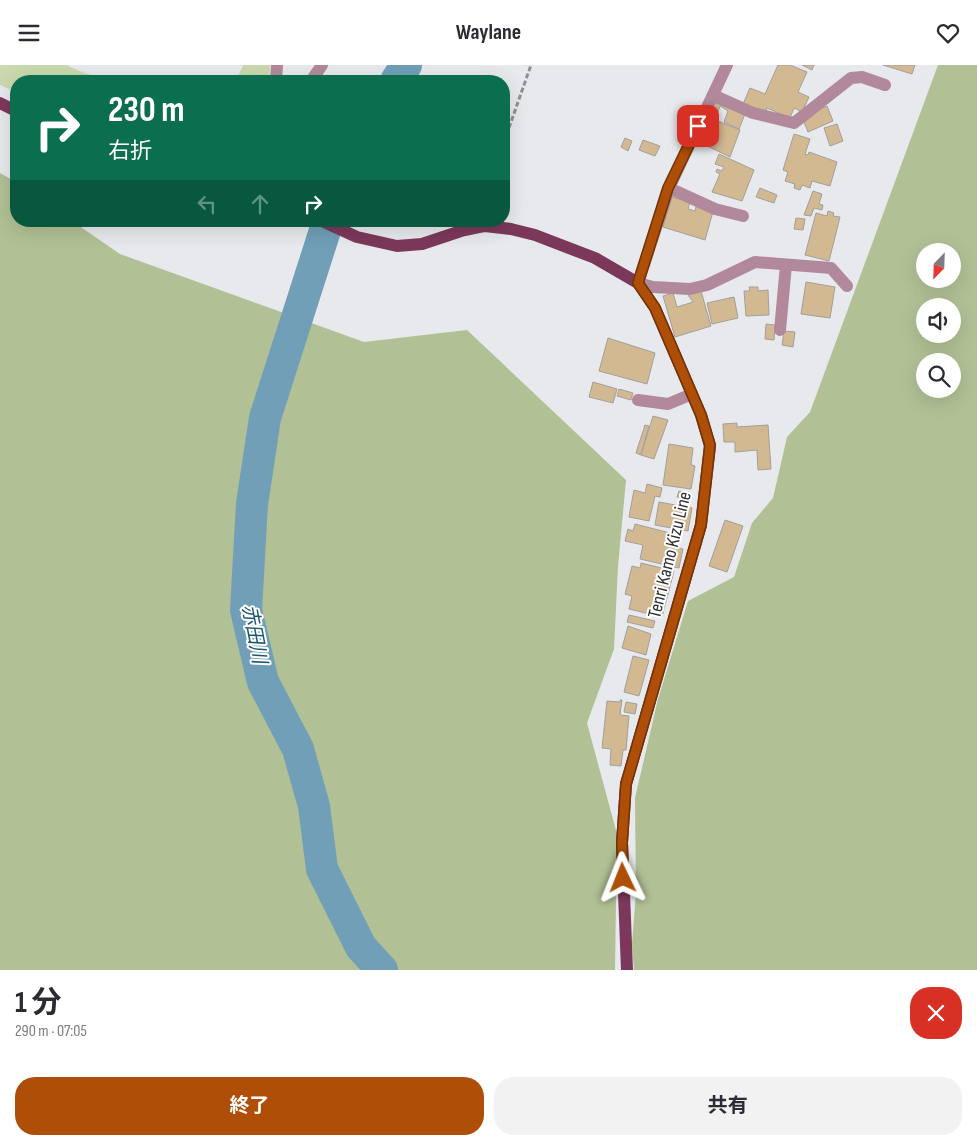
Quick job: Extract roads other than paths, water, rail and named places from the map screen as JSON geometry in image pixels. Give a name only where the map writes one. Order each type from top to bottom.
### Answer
[{"type":"main road","name":"Tenri Kamo Kizu Line","points":[[335,227],[357,237],[396,246],[422,244],[475,227]]},
{"type":"main road","name":"Tenri Kamo Kizu Line","points":[[501,227],[535,235],[595,258],[638,283],[655,308],[692,394],[710,445],[701,525],[626,784],[622,843],[627,970]]},
{"type":"street","points":[[727,65],[668,188],[638,283],[653,287],[690,289],[707,285],[755,262],[831,267],[848,287]]},
{"type":"street","points":[[713,95],[753,113],[794,123],[851,79],[862,77],[885,85]]},
{"type":"street","points":[[668,188],[715,209],[743,216]]},
{"type":"street","points":[[780,330],[786,265]]},
{"type":"street","points":[[638,400],[668,404],[692,394]]},
{"type":"waterway","name":"赤田川","points":[[400,75],[406,65]]},
{"type":"waterway","name":"赤田川","points":[[326,227],[265,418],[252,504],[246,610],[263,682],[298,749],[314,806],[322,869],[361,947],[382,970]]}]
